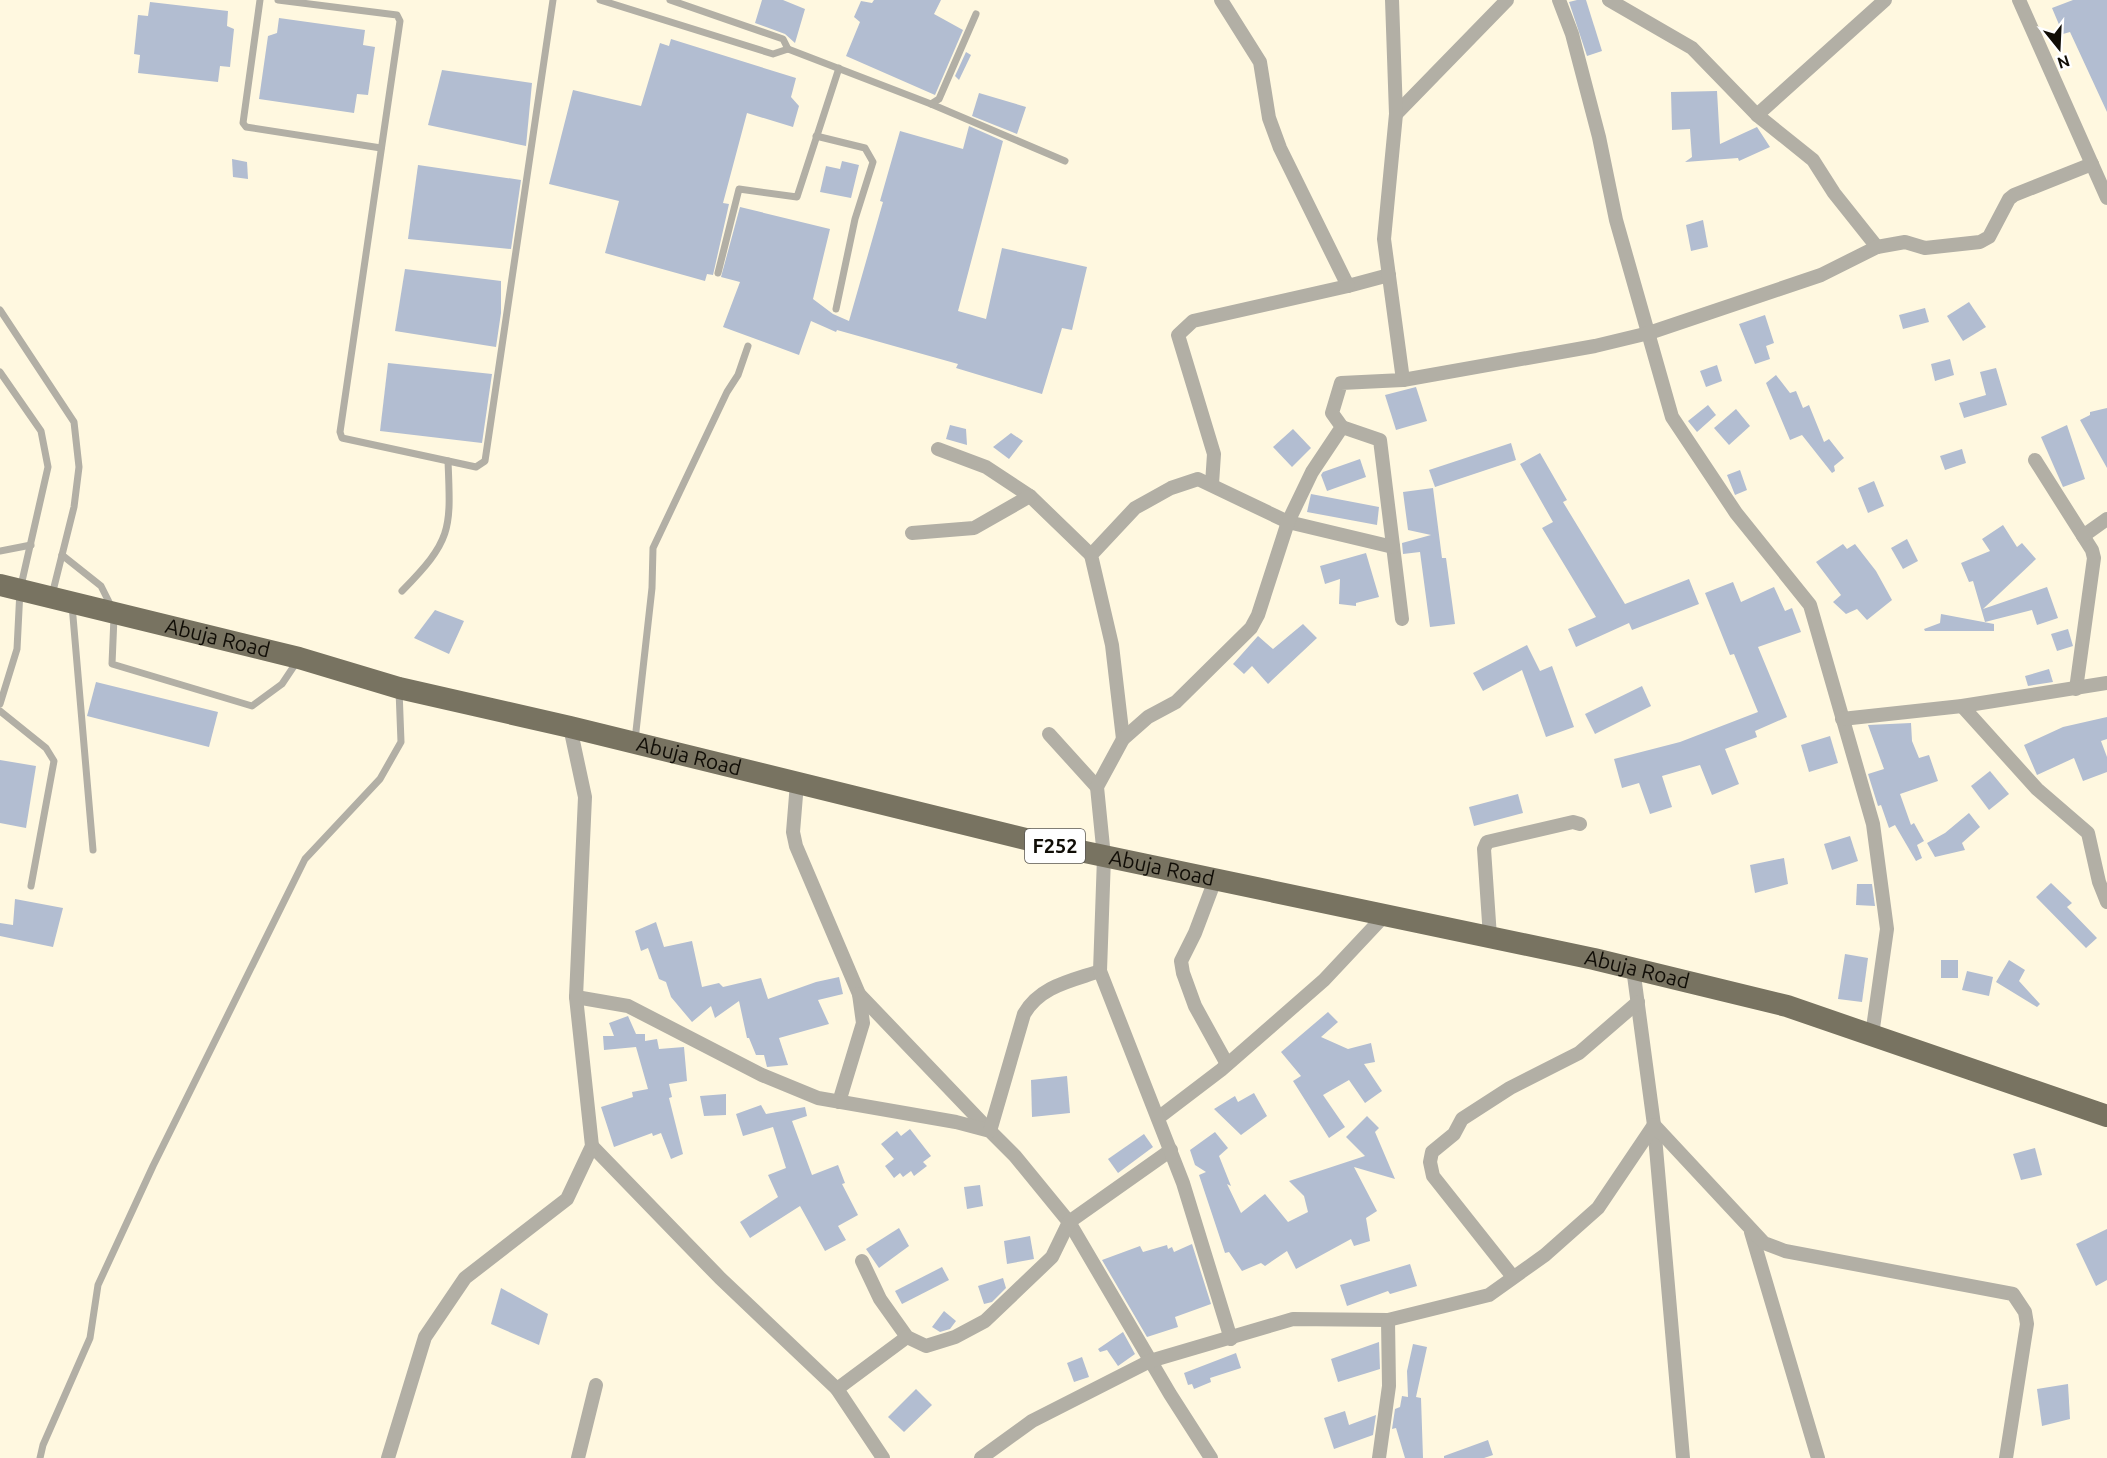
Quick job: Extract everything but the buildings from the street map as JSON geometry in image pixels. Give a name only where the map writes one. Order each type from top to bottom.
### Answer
[{"type":"main road","name":"Abuja Road","points":[[10,588],[299,658],[399,688],[570,727],[1104,857],[1633,968],[1786,1006],[2107,1116]]},
{"type":"street","points":[[1221,0],[1260,62],[1269,118],[1276,138],[1348,286]]},
{"type":"street","points":[[1392,0],[1396,114],[1384,239],[1403,380]]},
{"type":"street","points":[[1396,114],[1508,0]]},
{"type":"street","points":[[1559,0],[1572,34],[1599,137],[1616,220],[1672,417],[1736,513],[1810,605],[1873,825],[1887,929],[1872,1035]]},
{"type":"street","points":[[1609,0],[1692,48],[1757,115],[1814,160],[1834,194],[1877,247]]},
{"type":"street","points":[[1757,115],[1885,0]]},
{"type":"street","points":[[2019,0],[2107,198]]},
{"type":"street","points":[[1402,619],[1380,440],[1342,427],[1332,413],[1341,383],[1403,380],[1595,346],[1649,333],[1821,275],[1877,247],[1905,242],[1925,248],[1980,242],[1989,237],[2009,199],[2014,195],[2092,164]]},
{"type":"street","points":[[1212,484],[1214,454],[1178,334],[1193,321],[1389,275]]},
{"type":"street","points":[[1231,1339],[1171,1150],[1100,971],[1104,857],[1097,787],[1123,739],[1149,717],[1176,702],[1251,628],[1258,615],[1288,522],[1312,472],[1342,427]]},
{"type":"street","points":[[938,449],[986,467],[1030,496],[1091,555],[1112,645],[1123,739]]},
{"type":"street","points":[[2035,460],[2083,536],[2094,558],[2076,689]]},
{"type":"street","points":[[1091,555],[1135,508],[1172,488],[1198,479],[1288,522],[1393,547]]},
{"type":"street","points":[[912,533],[974,528],[1030,496]]},
{"type":"street","points":[[2083,536],[2107,519]]},
{"type":"street","points":[[1842,719],[1962,706],[2107,683]]},
{"type":"street","points":[[1962,706],[2037,789],[2088,834],[2098,882],[2107,902]]},
{"type":"street","points":[[388,1458],[425,1337],[465,1278],[567,1199],[592,1146],[576,997],[585,797],[570,727]]},
{"type":"street","points":[[1049,734],[1097,787]]},
{"type":"street","points":[[797,783],[793,832],[796,846],[859,994],[863,1023],[839,1102]]},
{"type":"street","points":[[1490,937],[1484,849],[1487,842],[1573,822],[1580,824]]},
{"type":"street","points":[[1215,880],[1181,961],[1195,1006],[1227,1064]]},
{"type":"street","points":[[1158,1118],[1227,1064],[1324,980],[1385,915]]},
{"type":"street","points":[[1633,968],[1654,1125],[1683,1458]]},
{"type":"street","points":[[990,1131],[1024,1014],[1033,999],[1047,990],[1100,971]]},
{"type":"street","points":[[859,994],[1015,1156],[1069,1222],[1150,1361],[1211,1458]]},
{"type":"street","points":[[576,997],[628,1006],[762,1075],[818,1098],[956,1122],[990,1131]]},
{"type":"street","points":[[1514,1277],[1433,1176],[1430,1162],[1432,1152],[1454,1134],[1462,1119],[1509,1088],[1579,1053],[1638,1002]]},
{"type":"street","points":[[1654,1125],[1764,1243],[1785,1251],[2013,1294],[2025,1312],[2026,1324],[2006,1458]]},
{"type":"street","points":[[981,1458],[1032,1421],[1150,1361],[1293,1319],[1388,1320],[1489,1294],[1545,1256],[1598,1208],[1654,1125]]},
{"type":"street","points":[[592,1146],[720,1278],[837,1389],[883,1458]]},
{"type":"street","points":[[862,1262],[880,1299],[907,1337],[926,1346],[956,1337],[985,1321],[1052,1257],[1069,1222],[1171,1150]]},
{"type":"street","points":[[1752,1232],[1818,1458]]},
{"type":"street","points":[[1379,1458],[1389,1386],[1388,1320]]},
{"type":"street","points":[[837,1389],[907,1337]]},
{"type":"street","points":[[578,1458],[596,1385]]},
{"type":"lane","points":[[260,0],[243,123],[246,127],[381,148]]},
{"type":"lane","points":[[278,0],[397,15],[399,18],[340,432],[346,440],[476,467],[485,461],[553,0]]},
{"type":"lane","points":[[600,0],[774,54],[788,49],[931,104],[1065,161]]},
{"type":"lane","points":[[670,0],[783,39],[788,49]]},
{"type":"lane","points":[[931,104],[939,99],[976,14]]},
{"type":"lane","points":[[718,273],[739,189],[797,197],[838,68]]},
{"type":"lane","points":[[816,136],[864,148],[873,162],[855,219],[836,309]]},
{"type":"lane","points":[[0,310],[74,422],[79,467],[74,507],[62,555],[61,600],[93,850]]},
{"type":"lane","points":[[635,743],[652,588],[653,548],[727,392],[738,375],[748,345]]},
{"type":"lane","points":[[0,372],[41,430],[48,467],[31,545],[10,588],[17,649],[0,704]]},
{"type":"lane","points":[[402,591],[430,563],[446,535],[450,513],[448,461]]},
{"type":"lane","points":[[0,551],[31,545]]},
{"type":"lane","points":[[62,555],[101,586],[114,613],[112,664],[252,706],[282,684],[299,658]]},
{"type":"lane","points":[[40,1458],[90,1338],[98,1285],[153,1166],[263,942],[305,859],[381,779],[400,742],[399,688]]},
{"type":"lane","points":[[0,711],[46,748],[54,760],[31,886]]}]
